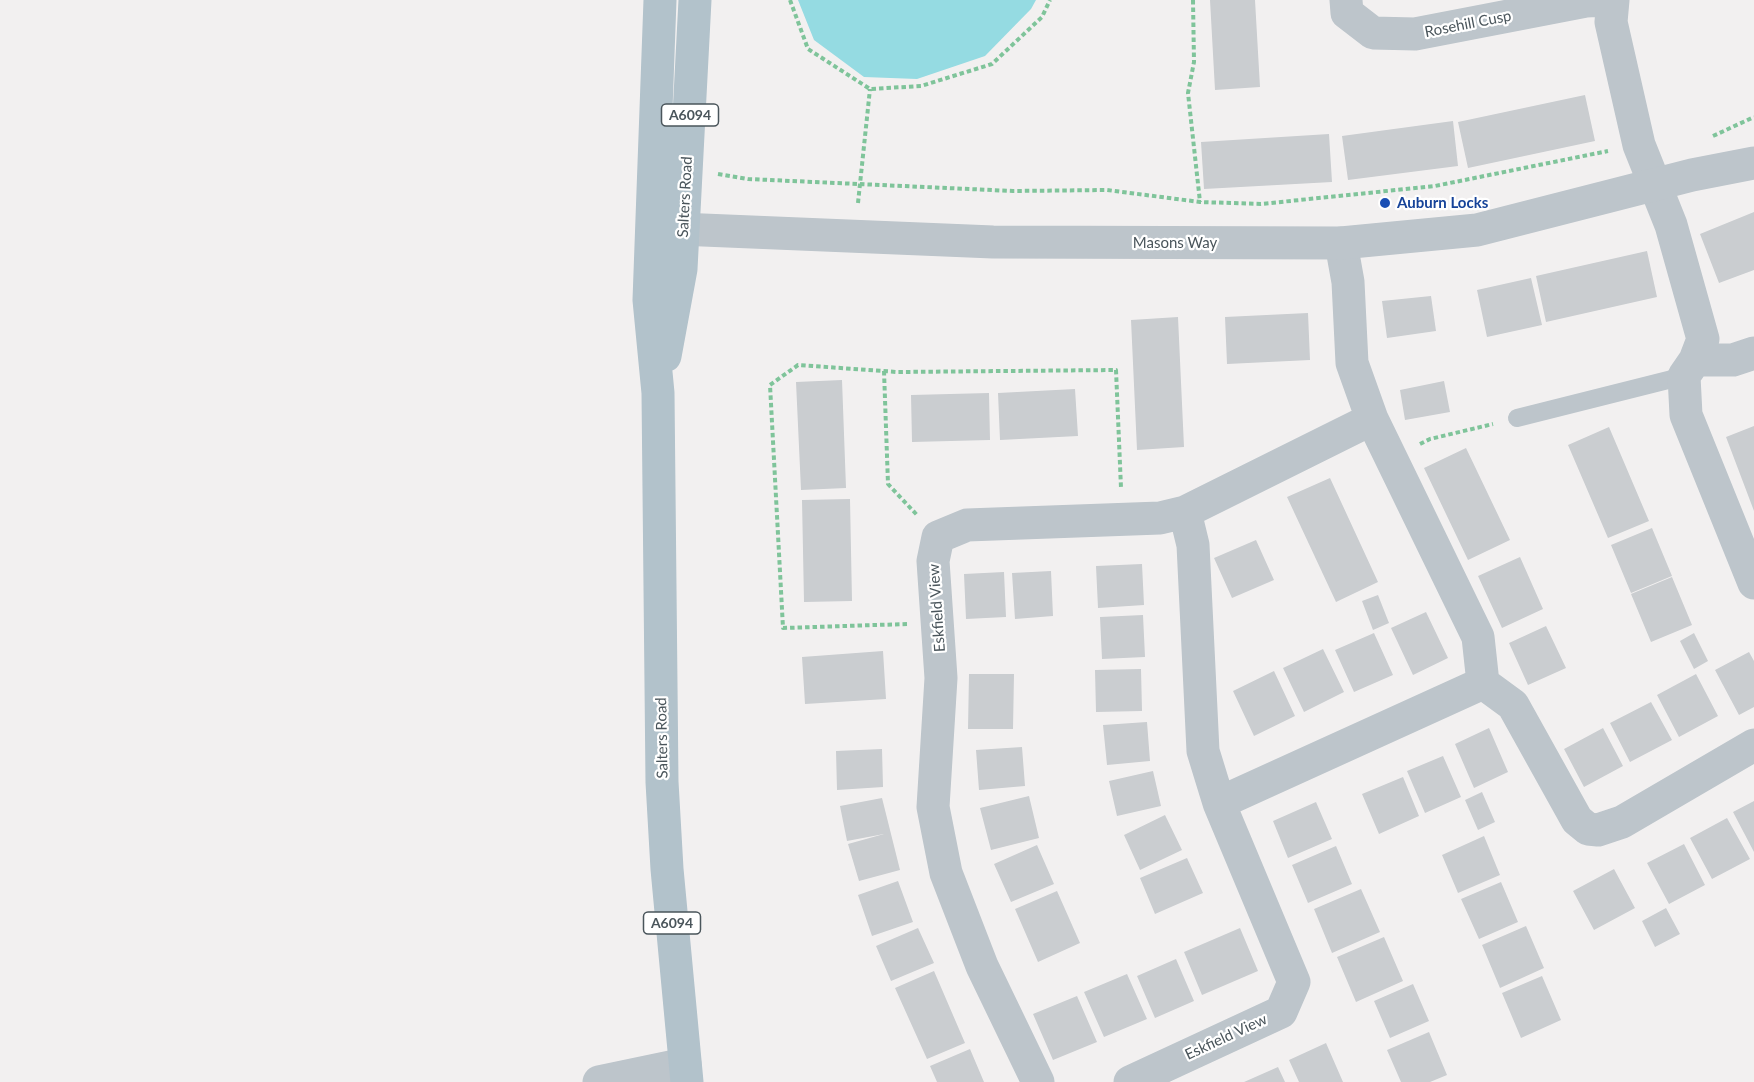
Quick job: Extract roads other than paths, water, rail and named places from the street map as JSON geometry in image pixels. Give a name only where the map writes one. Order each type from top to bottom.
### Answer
[{"type":"main road","name":"Salters Road","points":[[660,0],[649,300],[658,393],[662,782],[667,869],[686,1073]]},
{"type":"main road","name":"Salters Road","points":[[658,393],[681,269],[695,0]]},
{"type":"street","name":"Rosehill Cusp","points":[[1346,0],[1347,13],[1373,33],[1415,34],[1586,1],[1607,0]]},
{"type":"street","points":[[1613,0],[1611,22],[1639,145],[1671,225],[1702,339],[1689,368],[1686,415],[1754,583]]},
{"type":"street","name":"Masons Way","points":[[1692,175],[1754,144]]},
{"type":"street","name":"Masons Way","points":[[651,228],[1004,242],[1341,243],[1478,230],[1692,175],[1754,163]]},
{"type":"street","points":[[1341,243],[1348,282],[1352,363],[1372,419],[1478,637],[1483,683],[1513,705],[1577,820],[1588,829],[1598,830],[1622,822],[1754,745]]},
{"type":"street","points":[[1689,368],[1754,354]]},
{"type":"street","points":[[1185,512],[1372,419]]},
{"type":"street","name":"Eskfield View","points":[[1038,1082],[982,966],[946,873],[933,807],[942,678],[933,561],[938,537],[967,525],[1160,518],[1185,512],[1192,545],[1203,751],[1219,803],[1294,982],[1281,1012],[1130,1082]]},
{"type":"street","points":[[1219,803],[1483,683]]},
{"type":"street","points":[[599,1082],[686,1073]]},
{"type":"lane","points":[[1517,418],[1689,368]]},
{"type":"water","points":[[798,0],[1036,0],[1031,9],[985,56],[917,79],[864,77],[814,40]]},
{"type":"place","name":"Auburn Locks","points":[[1385,203]]}]
